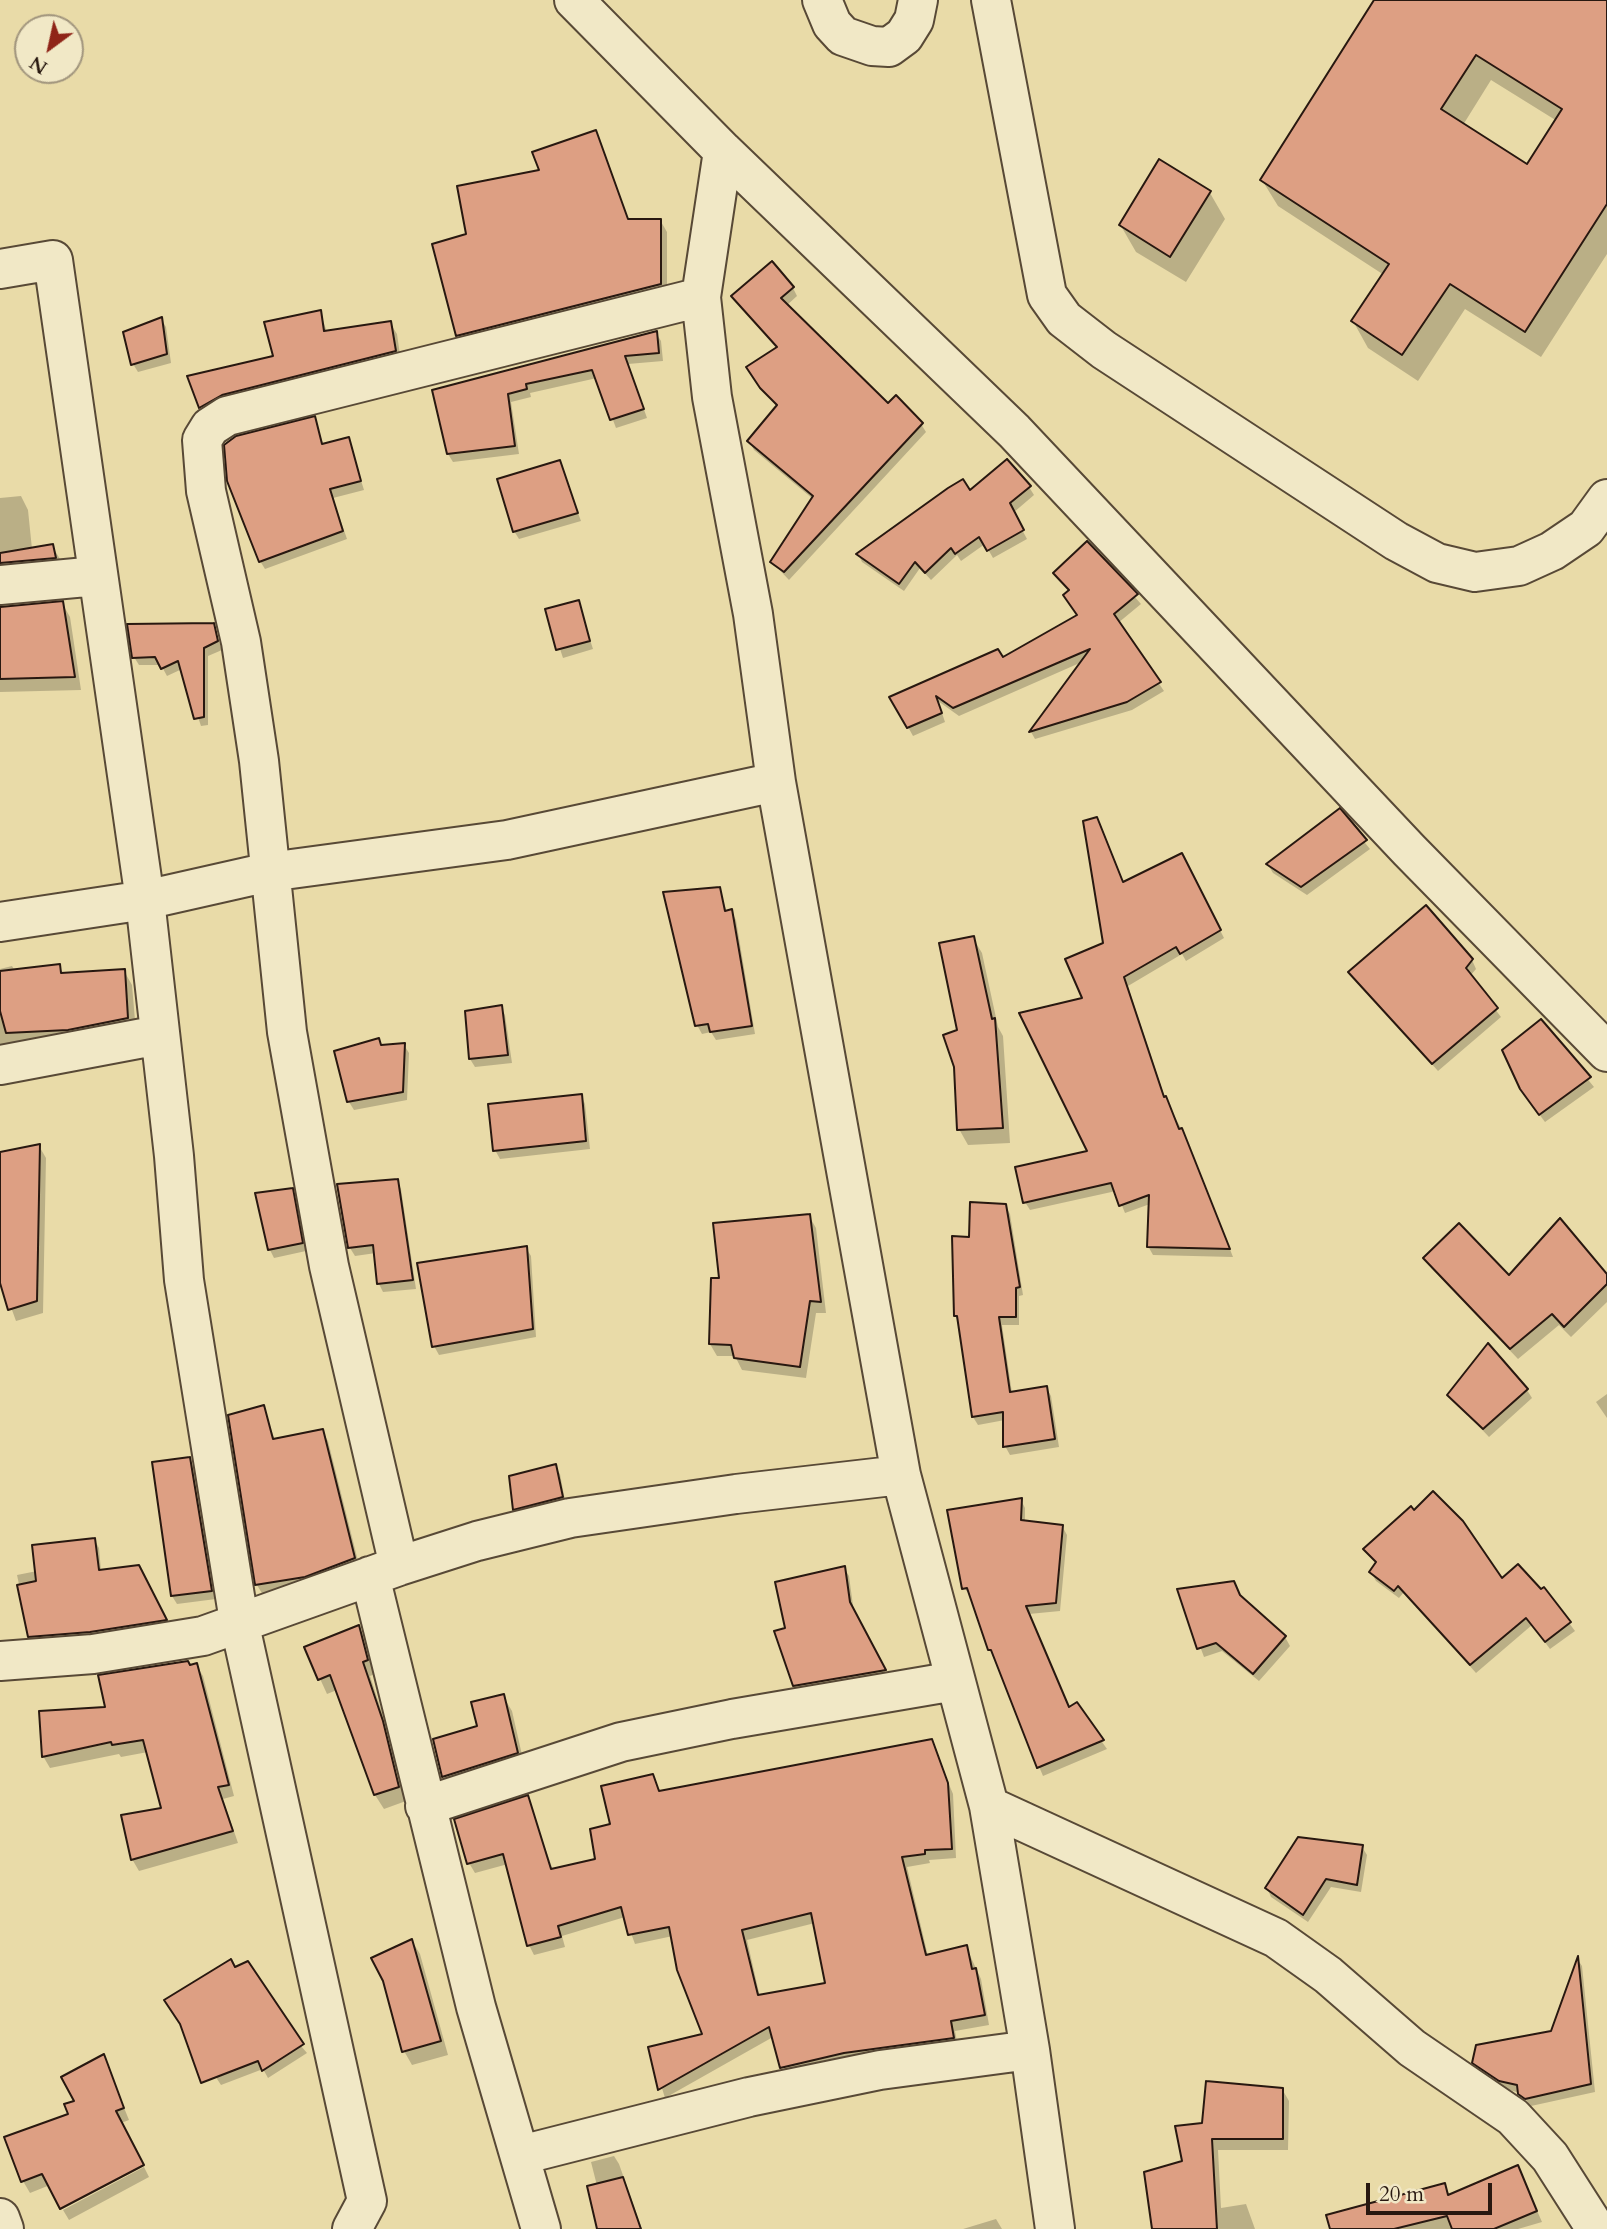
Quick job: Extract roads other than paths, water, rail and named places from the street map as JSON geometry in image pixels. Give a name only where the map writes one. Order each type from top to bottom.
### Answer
[{"type":"street","points":[[574,0],[723,151],[1014,431],[1409,850],[1607,1052]]},
{"type":"street","points":[[822,0],[832,24],[843,36],[872,46],[889,47],[905,36],[914,20],[918,0]]},
{"type":"street","points":[[991,0],[1047,295],[1064,319],[1115,358],[1396,541],[1437,563],[1475,572],[1519,566],[1552,551],[1586,528],[1607,499]]},
{"type":"street","points":[[723,151],[701,297],[712,397],[753,614],[776,782],[901,1475],[989,1806],[1030,2050],[1055,2229]]},
{"type":"street","points":[[0,269],[52,260],[145,900],[184,1280],[239,1621],[363,2220]]},
{"type":"street","points":[[541,2229],[476,2007],[425,1806],[288,1032],[259,761],[241,642],[201,461],[202,440],[209,426],[240,412],[701,297]]},
{"type":"street","points":[[0,585],[97,576]]},
{"type":"street","points":[[0,922],[145,900],[269,872],[507,840],[776,782]]},
{"type":"street","points":[[0,1065],[159,1035]]},
{"type":"street","points":[[0,1661],[93,1654],[203,1636],[239,1621],[477,1541],[570,1518],[736,1494],[901,1475]]},
{"type":"street","points":[[425,1806],[621,1742],[732,1718],[956,1681]]},
{"type":"street","points":[[989,1806],[1276,1938],[1328,1975],[1412,2048],[1513,2118],[1550,2157],[1596,2229]]},
{"type":"street","points":[[521,2155],[749,2097],[867,2073],[1030,2050]]},
{"type":"street","points":[[0,2218],[4,2229]]}]
